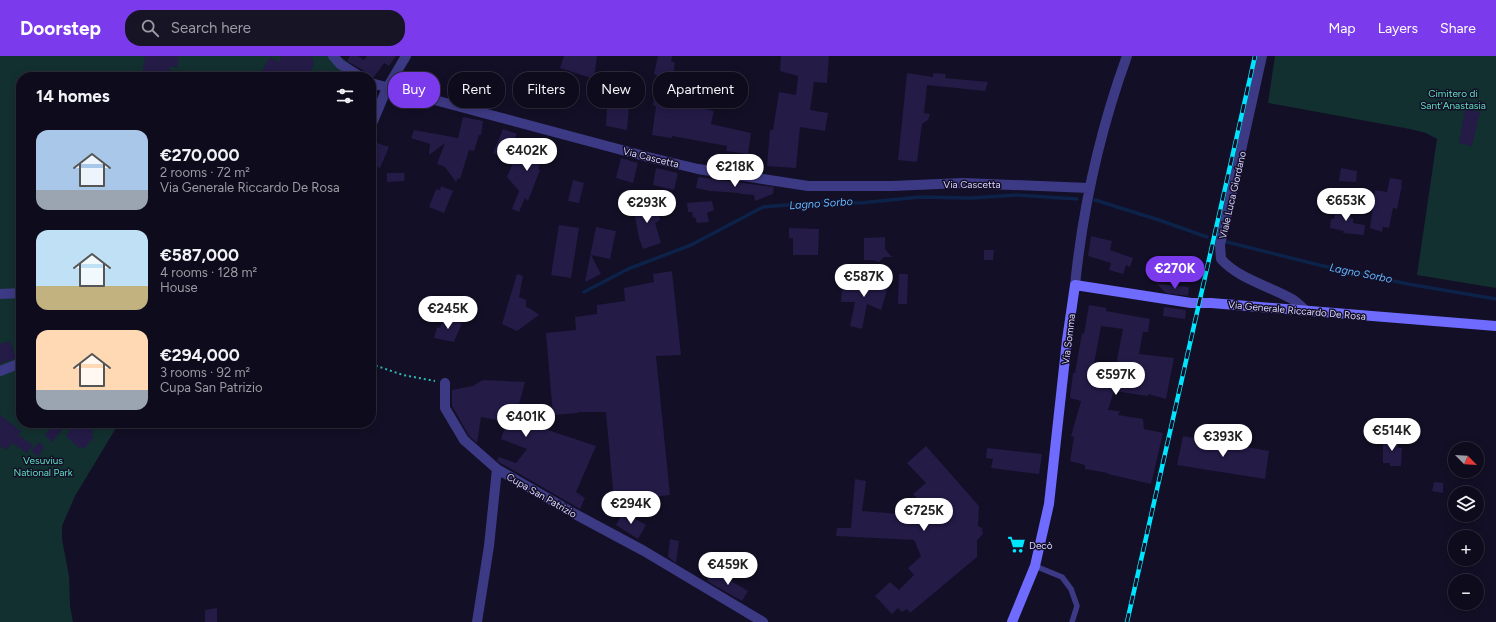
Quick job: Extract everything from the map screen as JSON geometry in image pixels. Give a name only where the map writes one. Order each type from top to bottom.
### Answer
[{"type":"main road","name":"Via Generale Riccardo De Rosa","points":[[1075,285],[1191,303],[1212,303],[1496,326]]},
{"type":"main road","name":"Via Somma","points":[[1012,622],[1035,566],[1050,504],[1067,340],[1075,285]]},
{"type":"street","points":[[333,56],[340,64],[353,72]]},
{"type":"street","points":[[376,114],[387,88],[406,56]]},
{"type":"street","name":"Via Somma","points":[[1075,285],[1078,253],[1089,188],[1117,83],[1127,56]]},
{"type":"street","name":"Viale Luca Giordano","points":[[1262,56],[1220,245],[1221,259],[1227,266],[1267,288],[1293,300],[1306,311]]},
{"type":"street","name":"Via Cascetta","points":[[376,85],[698,169],[808,186],[892,186],[963,183],[1089,188]]},
{"type":"street","points":[[0,294],[16,293]]},
{"type":"street","points":[[0,372],[16,365]]},
{"type":"street","name":"Cupa San Patrizio","points":[[445,383],[445,408],[464,440],[497,469],[575,514],[644,551],[763,622]]},
{"type":"street","points":[[477,622],[489,546],[497,469]]},
{"type":"lane","points":[[1035,566],[1062,577],[1071,589],[1078,606],[1072,622]]},
{"type":"path","points":[[376,366],[403,375],[445,383]]},
{"type":"green space","name":"Vesuvius National Park","points":[[0,56],[340,56],[360,72],[16,72],[16,428],[116,428],[75,496],[62,526],[62,539],[69,576],[70,606],[73,622],[0,622]]},
{"type":"green space","name":"Cimitero di Sant'Anastasia","points":[[1275,56],[1496,56],[1496,288],[1417,275],[1437,139],[1426,133],[1410,129],[1268,103]]},
{"type":"building","points":[[145,56],[179,56],[177,68],[170,66],[169,72],[143,72]]},
{"type":"building","points":[[281,56],[312,56],[314,64],[310,72],[261,72],[270,57],[279,62]]},
{"type":"building","points":[[350,56],[358,56],[364,60],[367,56],[396,56],[389,66],[384,63],[376,74],[376,72],[365,72],[347,61]]},
{"type":"building","points":[[564,56],[597,56],[595,72],[587,72],[587,77],[579,74],[579,72],[572,72],[560,68]]},
{"type":"building","points":[[658,56],[672,56],[671,61],[675,63],[674,72],[654,72]]},
{"type":"building","points":[[781,56],[829,56],[827,83],[814,82],[810,110],[828,113],[825,131],[800,127],[796,168],[767,166],[770,130],[773,130],[779,92],[796,95],[798,76],[780,71]]},
{"type":"building","points":[[907,73],[933,77],[933,73],[946,74],[945,78],[988,82],[985,91],[927,85],[924,113],[930,114],[928,120],[922,124],[917,162],[898,160]]},
{"type":"building","points":[[607,108],[629,108],[627,130],[606,126]]},
{"type":"building","points":[[656,108],[701,108],[714,111],[711,124],[751,133],[748,154],[726,151],[727,146],[672,136],[672,138],[652,135]]},
{"type":"building","points":[[1465,109],[1480,112],[1472,146],[1459,143]]},
{"type":"building","points":[[463,117],[483,121],[481,135],[479,135],[474,151],[469,150],[460,179],[458,178],[456,182],[445,167],[437,164],[445,143],[429,155],[430,144],[411,138],[414,130],[458,138]]},
{"type":"building","points":[[503,129],[517,134],[506,158],[493,153]]},
{"type":"building","points":[[533,138],[548,144],[528,201],[525,198],[519,212],[512,209],[519,191],[507,177],[514,160],[523,163]]},
{"type":"building","points":[[376,143],[389,147],[380,168],[376,166]]},
{"type":"building","points":[[621,158],[638,163],[633,183],[616,178]]},
{"type":"building","points":[[656,168],[678,173],[674,190],[653,185]]},
{"type":"building","points":[[1341,168],[1357,171],[1356,182],[1339,181]]},
{"type":"building","points":[[387,173],[405,173],[404,181],[387,182]]},
{"type":"building","points":[[698,177],[774,187],[773,194],[755,201],[754,195],[710,191],[696,188]]},
{"type":"building","points":[[1390,178],[1402,180],[1402,185],[1397,209],[1393,208],[1389,228],[1383,227],[1382,232],[1370,228],[1375,190],[1387,192]]},
{"type":"building","points":[[573,180],[584,183],[579,203],[568,201]]},
{"type":"building","points":[[441,186],[453,191],[444,213],[429,207],[436,189],[440,190]]},
{"type":"building","points":[[712,201],[714,210],[707,213],[709,222],[697,223],[695,217],[693,218],[692,212],[688,212],[687,203]]},
{"type":"building","points":[[655,202],[660,220],[655,223],[661,243],[643,249],[639,238],[633,206]]},
{"type":"building","points":[[1339,203],[1349,204],[1348,213],[1351,213],[1350,218],[1353,219],[1353,223],[1365,225],[1364,235],[1343,233],[1344,231],[1330,228],[1331,219],[1334,219]]},
{"type":"building","points":[[559,225],[579,228],[571,278],[551,275]]},
{"type":"building","points":[[596,227],[616,231],[610,259],[591,255],[601,274],[585,282]]},
{"type":"building","points":[[789,228],[819,229],[818,255],[793,255],[793,238],[789,238]]},
{"type":"building","points":[[1091,236],[1112,241],[1110,250],[1133,258],[1130,267],[1126,265],[1123,274],[1109,270],[1111,263],[1088,256]]},
{"type":"building","points":[[885,237],[885,249],[892,257],[884,257],[879,262],[864,260],[864,238]]},
{"type":"building","points":[[984,250],[994,250],[993,260],[984,260]]},
{"type":"building","points":[[672,271],[681,355],[656,356],[670,495],[614,501],[606,412],[578,412],[553,415],[546,333],[576,330],[575,317],[597,314],[597,305],[625,301],[624,288],[654,282],[653,274]]},
{"type":"building","points":[[517,274],[523,276],[519,297],[526,300],[526,307],[539,315],[517,331],[502,324]]},
{"type":"building","points":[[899,274],[908,274],[907,304],[898,304]]},
{"type":"building","points":[[846,280],[858,282],[890,281],[881,310],[867,304],[862,329],[850,326],[855,302],[841,302],[842,287],[844,288]]},
{"type":"building","points":[[1157,284],[1189,287],[1188,296],[1166,293]]},
{"type":"building","points":[[1089,305],[1106,308],[1106,311],[1150,319],[1148,332],[1143,332],[1139,354],[1174,358],[1166,399],[1148,394],[1148,396],[1114,391],[1108,410],[1120,411],[1118,415],[1143,419],[1144,429],[1163,433],[1151,484],[1085,469],[1085,465],[1070,461],[1074,437],[1071,436],[1081,401],[1070,398],[1073,373],[1075,373],[1082,333],[1084,334]],"holes":[[[1101,326],[1123,329],[1113,380],[1092,375]]]},
{"type":"building","points":[[1164,307],[1186,310],[1185,319],[1163,316]]},
{"type":"building","points":[[444,317],[462,323],[454,342],[434,338],[437,327],[440,328]]},
{"type":"building","points":[[10,341],[16,358],[0,364],[0,344]]},
{"type":"building","points":[[485,380],[525,382],[515,419],[596,446],[576,492],[585,498],[580,509],[497,461],[499,457],[516,463],[527,449],[501,439],[508,419],[497,420],[481,417],[477,443],[469,436],[452,406],[452,390],[473,386]]},
{"type":"building","points":[[0,415],[21,431],[18,435],[33,445],[27,453],[12,443],[6,450],[0,446]]},
{"type":"building","points":[[51,428],[60,428],[62,430],[52,442],[45,435]]},
{"type":"building","points":[[71,428],[90,428],[94,432],[91,434],[94,437],[84,449],[82,447],[79,448],[66,436]]},
{"type":"building","points":[[1183,436],[1269,451],[1265,479],[1177,465]]},
{"type":"building","points":[[1398,437],[1398,448],[1402,448],[1401,466],[1390,466],[1390,463],[1383,463],[1383,438]]},
{"type":"building","points":[[39,442],[44,447],[38,457],[31,450]]},
{"type":"building","points":[[926,446],[979,506],[978,526],[982,528],[983,534],[977,540],[977,557],[910,613],[907,609],[902,612],[898,608],[892,614],[875,596],[890,582],[899,590],[914,575],[908,568],[921,556],[914,540],[836,536],[837,528],[851,528],[855,479],[866,481],[862,511],[914,515],[922,504],[913,494],[926,483],[907,463]]},
{"type":"building","points":[[987,448],[1042,454],[1039,474],[991,468],[993,459],[986,458]]},
{"type":"building","points":[[1434,482],[1443,483],[1443,493],[1432,491]]},
{"type":"building","points":[[623,512],[646,525],[638,539],[616,525]]},
{"type":"building","points":[[670,539],[679,541],[676,563],[668,557]]},
{"type":"building","points":[[714,571],[748,591],[742,601],[707,581]]},
{"type":"building","points":[[217,608],[217,622],[205,622],[205,610]]},
{"type":"waterway","name":"Lagno Sorbo","points":[[584,292],[628,269],[691,245],[763,207],[822,202],[860,203],[920,197],[971,198],[1017,195],[1077,199]]},
{"type":"waterway","name":"Lagno Sorbo","points":[[1095,200],[1207,237]]},
{"type":"waterway","name":"Lagno Sorbo","points":[[1227,242],[1319,265],[1408,284],[1496,299]]},
{"type":"railway","points":[[1127,622],[1255,56]]},
{"type":"place","name":"Decò","points":[[1016,545]]}]
